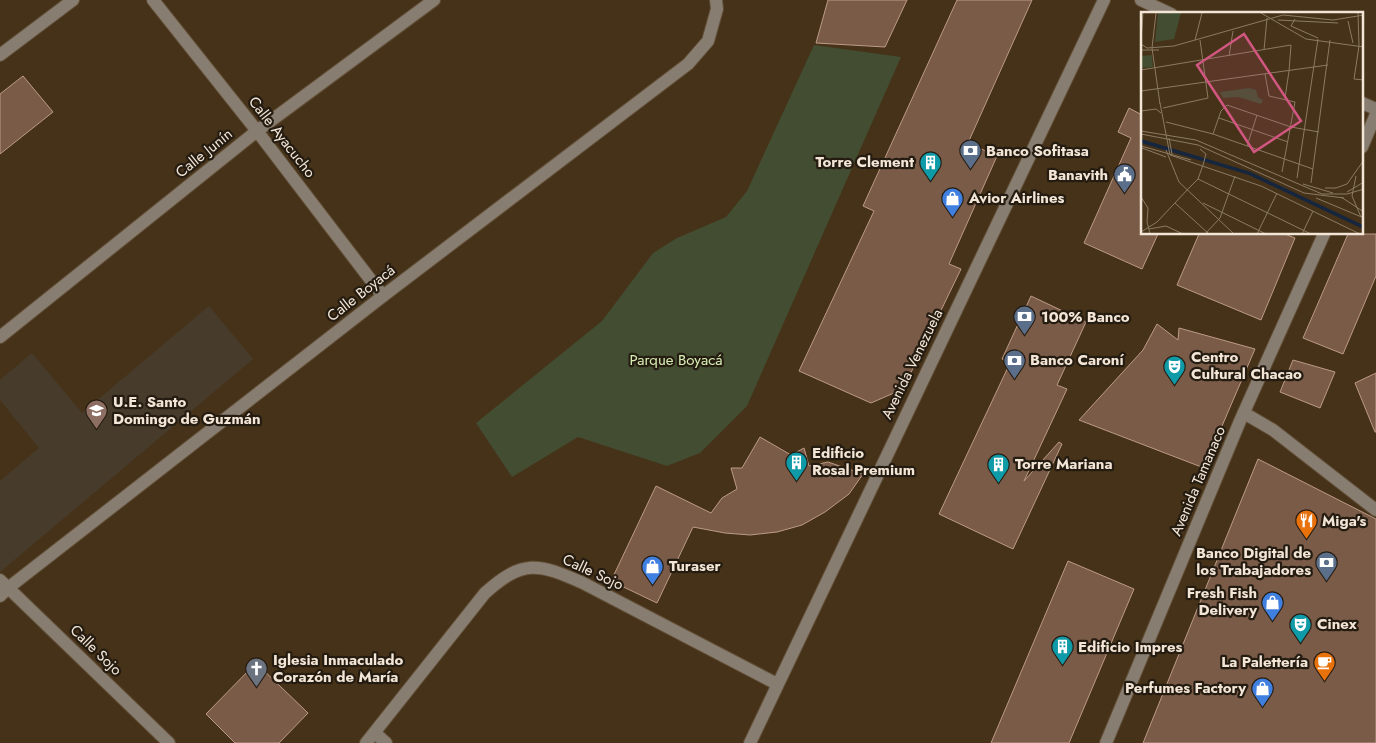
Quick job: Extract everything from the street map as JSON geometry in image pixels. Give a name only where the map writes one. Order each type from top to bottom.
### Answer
[{"type":"street","points":[[0,56],[73,0]]},
{"type":"street","name":"Calle Ayacucho","points":[[153,0],[258,131],[383,296]]},
{"type":"street","name":"Calle Junín","points":[[0,338],[258,131],[434,0]]},
{"type":"street","name":"Calle Boyacá","points":[[3,588],[688,64],[708,42],[717,9],[716,0]]},
{"type":"street","name":"Avenida Venezuela","points":[[750,743],[1104,0]]},
{"type":"street","points":[[1141,0],[1167,12]]},
{"type":"street","points":[[1364,103],[1376,109]]},
{"type":"street","points":[[1364,142],[1376,114]]},
{"type":"street","name":"Avenida Tamanaco","points":[[1106,743],[1244,413],[1324,235]]},
{"type":"street","points":[[1244,413],[1273,430],[1376,510]]},
{"type":"street","name":"Calle Sojo","points":[[371,738],[485,593],[501,579],[514,572],[530,568],[542,567],[555,570],[583,583],[777,684]]},
{"type":"street","name":"Calle Sojo","points":[[3,588],[169,743]]},
{"type":"street","points":[[371,738],[386,743]]},
{"type":"shaded area","name":"U.E. Santo Domingo de Guzmán","points":[[209,306],[253,359],[0,572],[0,481],[39,448],[0,400],[0,380],[32,353],[82,413]]},
{"type":"green space","name":"Parque Boyacá","points":[[814,45],[901,57],[747,406],[700,453],[667,466],[578,437],[512,477],[476,423],[602,321],[653,253],[677,238],[726,217],[747,191]]},
{"type":"building","points":[[828,0],[907,0],[885,47],[816,43]]},
{"type":"building","points":[[957,0],[1032,0],[968,143],[997,156],[949,264],[961,269],[903,389],[871,403],[799,371],[874,211],[863,206]]},
{"type":"building","points":[[23,76],[53,112],[0,154],[0,94]]},
{"type":"building","name":"Banavith","points":[[1129,108],[1141,114],[1141,235],[1158,235],[1142,269],[1084,243],[1131,138],[1118,132]]},
{"type":"building","points":[[1376,234],[1376,276],[1343,354],[1303,338],[1348,235]]},
{"type":"building","points":[[1199,235],[1288,235],[1295,238],[1261,320],[1177,285]]},
{"type":"building","points":[[1031,296],[1086,322],[1057,385],[1067,389],[1024,481],[1059,442],[1062,444],[1013,549],[939,514],[1010,363],[1002,359]]},
{"type":"building","name":"Centro Cultural Chacao","points":[[1157,324],[1178,340],[1179,328],[1255,349],[1204,468],[1079,420],[1143,350]]},
{"type":"building","points":[[1293,360],[1335,372],[1320,408],[1280,392]]},
{"type":"building","points":[[1376,373],[1376,432],[1375,432],[1355,383]]},
{"type":"building","name":"Edificio Rosal Premium","points":[[760,437],[791,455],[804,448],[809,466],[828,462],[863,474],[849,494],[825,512],[802,525],[777,532],[750,535],[693,527],[657,603],[611,581],[656,486],[711,513],[722,498],[737,489],[731,468],[742,468]]},
{"type":"building","points":[[1258,459],[1376,519],[1376,743],[1143,743]]},
{"type":"building","name":"Edificio Impres","points":[[1068,561],[1134,589],[1069,743],[991,743]]},
{"type":"building","name":"Iglesia Inmaculado Corazón de María","points":[[256,663],[308,713],[279,743],[235,743],[206,714]]},
{"type":"place","name":"Banco Sofitasa","points":[[970,170]]},
{"type":"place","name":"Torre Clement","points":[[930,181]]},
{"type":"place","name":"Banavith","points":[[1124,194]]},
{"type":"place","name":"Avior Airlines","points":[[953,217]]},
{"type":"place","name":"100% Banco","points":[[1025,336]]},
{"type":"place","name":"Banco Caroní","points":[[1014,379]]},
{"type":"place","name":"Centro Cultural Chacao","points":[[1175,385]]},
{"type":"place","name":"U.E. Santo Domingo de Guzmán","points":[[97,430]]},
{"type":"place","name":"Edificio Rosal Premium","points":[[796,481]]},
{"type":"place","name":"Torre Mariana","points":[[999,483]]},
{"type":"place","name":"Miga's","points":[[1306,540]]},
{"type":"place","name":"Banco Digital de los Trabajadores","points":[[1327,581]]},
{"type":"place","name":"Turaser","points":[[653,585]]},
{"type":"place","name":"Fresh Fish Delivery","points":[[1273,621]]},
{"type":"place","name":"Cinex","points":[[1301,643]]},
{"type":"place","name":"Edificio Impres","points":[[1062,666]]},
{"type":"place","name":"La Palettería","points":[[1324,681]]},
{"type":"place","name":"Iglesia Inmaculado Corazón de María","points":[[257,688]]},
{"type":"place","name":"Perfumes Factory","points":[[1262,707]]}]
